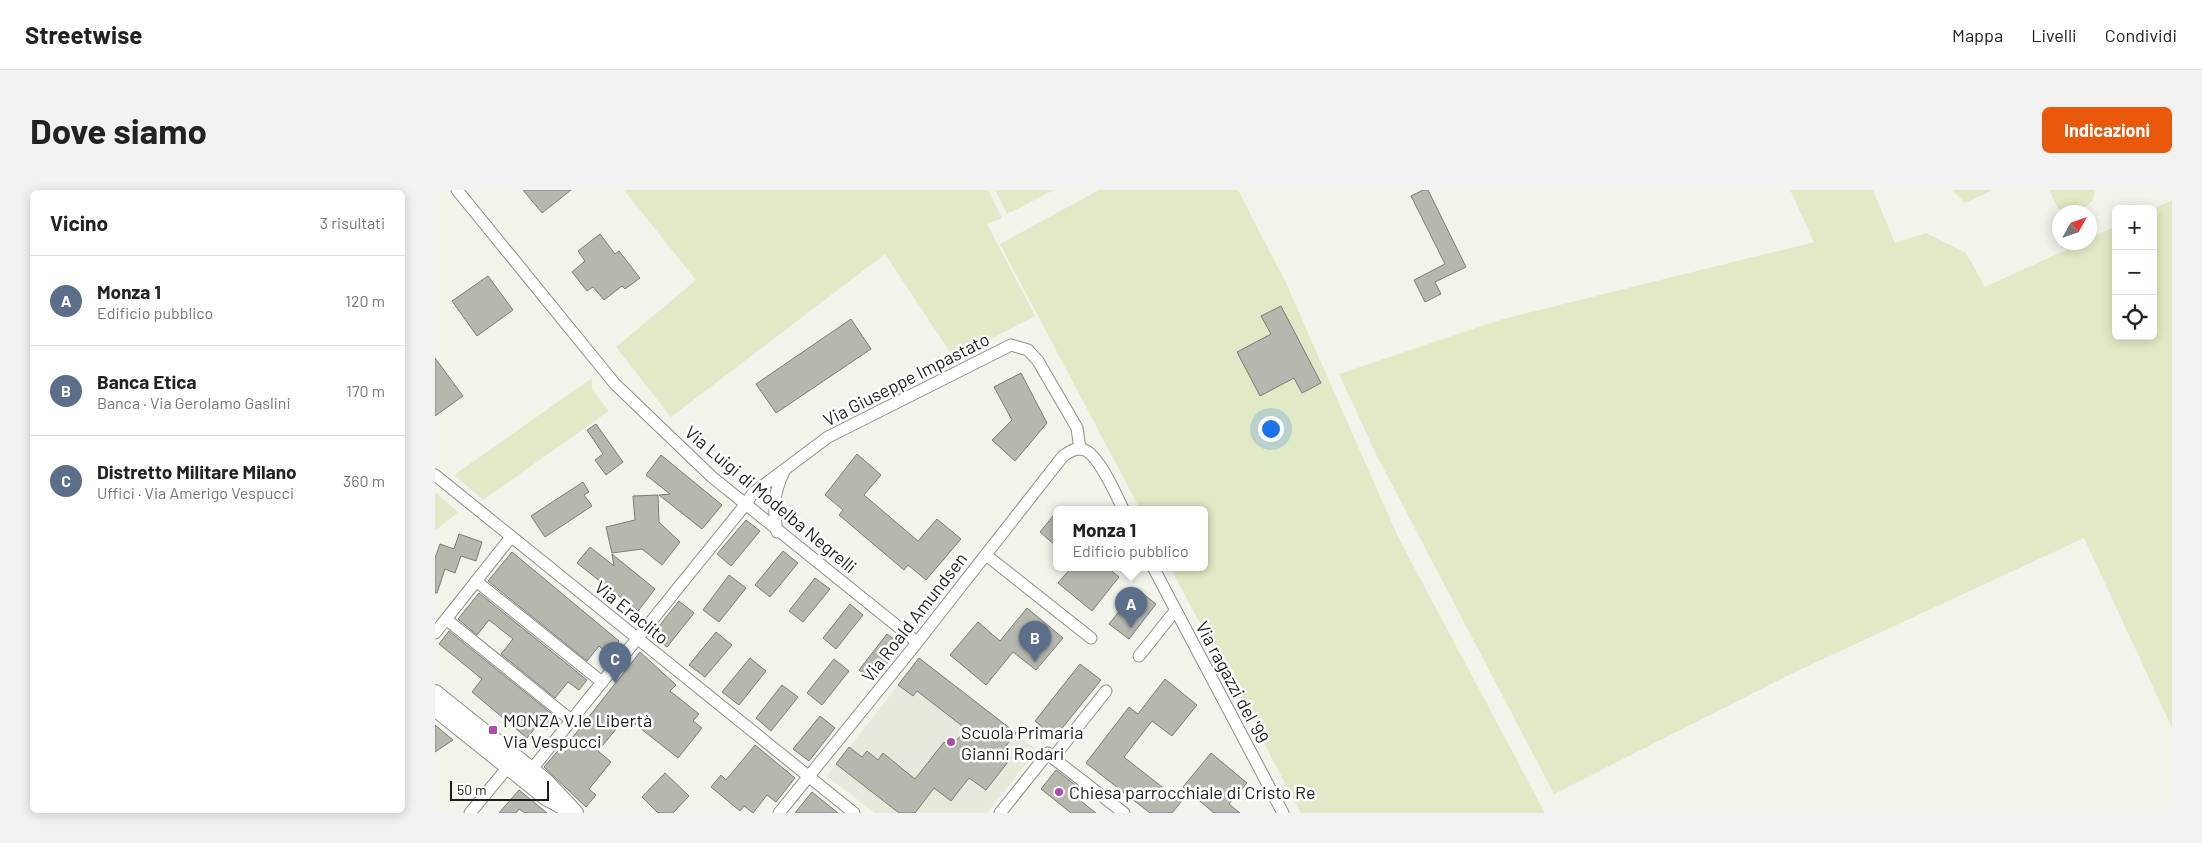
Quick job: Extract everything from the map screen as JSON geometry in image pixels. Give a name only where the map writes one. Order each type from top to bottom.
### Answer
[{"type":"main road","points":[[435,693],[532,769],[559,794],[575,813]]},
{"type":"main road","points":[[435,708],[546,798],[575,813]]},
{"type":"street","name":"Via Luigi di Modelba Negrelli","points":[[457,190],[615,384],[711,477],[777,532],[917,642]]},
{"type":"street","name":"Via Giuseppe Impastato","points":[[532,769],[753,493],[828,437],[1011,345],[1028,350],[1038,360],[1077,428],[1080,449]]},
{"type":"street","points":[[1080,449],[1094,455],[1121,506]]},
{"type":"street","name":"Via Roald Amundsen","points":[[779,813],[917,642],[1063,456],[1071,450],[1080,449]]},
{"type":"street","points":[[777,532],[773,510],[774,498],[785,469]]},
{"type":"street","name":"Via Eraclito","points":[[435,475],[854,813]]},
{"type":"street","points":[[435,633],[511,537]]},
{"type":"street","points":[[986,555],[1091,638]]},
{"type":"street","name":"Via ragazzi del '99","points":[[1155,571],[1283,813]]},
{"type":"street","points":[[476,581],[602,682]]},
{"type":"street","points":[[1139,656],[1175,611]]},
{"type":"street","points":[[446,619],[571,720]]},
{"type":"street","points":[[1053,758],[1106,691]]},
{"type":"street","points":[[1000,813],[1047,753],[1124,813]]},
{"type":"street","points":[[470,813],[508,767]]},
{"type":"shaded area","name":"Scuola Primaria Gianni Rodari","points":[[919,658],[1037,750],[987,813],[875,813],[827,776]]},
{"type":"green space","points":[[624,190],[988,190],[1002,218],[987,224],[1035,316],[954,358],[885,254],[671,417],[616,347],[696,280]]},
{"type":"green space","points":[[995,190],[1054,190],[1007,214]]},
{"type":"green space","points":[[1099,190],[1238,190],[1286,283],[1398,537],[1545,813],[1301,813],[1172,571],[1208,571],[1208,506],[1138,506],[1000,244]]},
{"type":"green space","points":[[1790,190],[1873,190],[1895,243],[1926,233],[1966,253],[1985,287],[2066,250],[2097,250],[2097,235],[2112,228],[2112,340],[2157,340],[2157,207],[2172,200],[2172,728],[2084,538],[1795,672],[1554,794],[1376,454],[1339,374],[1503,319],[1814,242]]},
{"type":"green space","points":[[1952,190],[1993,190],[1965,203]]},
{"type":"green space","points":[[2049,190],[2095,190],[2093,200],[2088,205],[2056,205]]},
{"type":"green space","points":[[592,378],[592,390],[609,411],[483,500],[454,475]]},
{"type":"green space","points":[[435,492],[458,512],[435,531]]},
{"type":"building","points":[[523,190],[571,190],[542,213]]},
{"type":"building","points":[[1423,190],[1428,190],[1466,267],[1435,282],[1441,294],[1425,302],[1414,280],[1445,264],[1411,196]]},
{"type":"building","points":[[600,234],[615,254],[619,251],[640,278],[625,289],[622,286],[604,300],[593,287],[587,291],[572,272],[585,261],[578,251]]},
{"type":"building","points":[[488,276],[513,310],[477,336],[452,301]]},
{"type":"building","points":[[1281,306],[1321,383],[1302,393],[1294,378],[1260,396],[1237,352],[1271,334],[1261,316]]},
{"type":"building","points":[[851,319],[871,349],[776,413],[756,384]]},
{"type":"building","points":[[435,358],[463,396],[435,416]]},
{"type":"building","points":[[1021,373],[1047,423],[1015,461],[992,440],[1012,420],[994,387]]},
{"type":"building","points":[[596,424],[623,462],[606,475],[595,460],[603,454],[587,430]]},
{"type":"building","points":[[857,454],[881,475],[864,495],[918,541],[937,519],[961,539],[926,580],[908,565],[904,570],[839,515],[843,510],[825,495]]},
{"type":"building","points":[[661,455],[722,505],[702,529],[659,495],[670,494],[646,475]]},
{"type":"building","points":[[583,482],[589,492],[584,495],[592,506],[545,537],[531,516]]},
{"type":"building","points":[[658,495],[659,522],[680,542],[662,565],[642,549],[612,553],[606,527],[635,520],[633,496]]},
{"type":"building","points":[[1053,516],[1053,543],[1040,532]]},
{"type":"building","points":[[746,520],[760,531],[731,566],[717,554]]},
{"type":"building","points":[[459,534],[482,542],[476,561],[461,556],[455,573],[445,569],[437,593],[435,593],[435,558],[440,544],[454,549]]},
{"type":"building","points":[[590,547],[614,566],[612,554],[655,589],[638,611],[577,563]]},
{"type":"building","points":[[783,551],[798,563],[770,597],[755,585]]},
{"type":"building","points":[[512,552],[619,641],[608,654],[599,646],[587,661],[488,581]]},
{"type":"building","points":[[1068,571],[1112,571],[1119,577],[1092,611],[1058,583]]},
{"type":"building","points":[[729,575],[746,588],[719,622],[703,610]]},
{"type":"building","points":[[815,578],[830,589],[803,622],[789,611]]},
{"type":"building","points":[[1137,589],[1156,604],[1129,639],[1109,624]]},
{"type":"building","points":[[479,593],[587,680],[579,690],[568,682],[555,698],[501,654],[513,639],[489,620],[477,635],[458,619]]},
{"type":"building","points":[[679,601],[694,613],[667,647],[652,635]]},
{"type":"building","points":[[850,604],[863,615],[836,649],[823,638]]},
{"type":"building","points":[[1027,608],[1063,638],[1036,670],[1013,652],[986,685],[950,655],[978,622],[1000,641]]},
{"type":"building","points":[[449,631],[557,718],[547,730],[539,723],[527,738],[472,692],[482,679],[439,644]]},
{"type":"building","points":[[716,632],[732,645],[705,677],[689,665]]},
{"type":"building","points":[[887,634],[901,645],[873,681],[859,670]]},
{"type":"building","points":[[640,652],[676,685],[670,691],[699,714],[693,721],[702,728],[678,758],[626,717],[598,751],[611,762],[589,789],[596,795],[586,807],[544,767],[567,740],[569,742]]},
{"type":"building","points":[[750,658],[766,671],[739,705],[722,692]]},
{"type":"building","points":[[919,658],[1016,733],[1002,751],[1011,758],[986,790],[969,778],[951,801],[934,788],[915,813],[899,813],[836,764],[849,747],[862,757],[867,751],[878,760],[883,753],[915,779],[944,742],[951,747],[966,729],[917,691],[913,696],[898,685]]},
{"type":"building","points":[[834,659],[849,671],[822,705],[807,693]]},
{"type":"building","points":[[1080,664],[1101,680],[1055,737],[1035,721]]},
{"type":"building","points":[[1165,679],[1197,705],[1172,736],[1152,721],[1124,757],[1181,802],[1172,813],[1150,813],[1086,763],[1129,707],[1138,714]]},
{"type":"building","points":[[782,685],[798,697],[771,731],[756,718]]},
{"type":"building","points":[[820,716],[835,728],[809,761],[793,749]]},
{"type":"building","points":[[435,725],[453,740],[435,752]]},
{"type":"building","points":[[755,745],[795,778],[776,802],[767,795],[753,813],[744,806],[740,811],[711,787],[721,775],[726,780]]},
{"type":"building","points":[[1211,753],[1247,783],[1229,804],[1240,813],[1214,813],[1183,787]]},
{"type":"building","name":"Chiesa parrocchiale di Cristo Re","points":[[1056,770],[1078,787],[1072,794],[1096,813],[1071,813],[1041,789]]},
{"type":"building","points":[[665,773],[689,796],[673,813],[658,813],[642,797]]},
{"type":"building","points":[[519,790],[547,813],[525,813],[519,809],[516,813],[499,813]]},
{"type":"building","points":[[812,792],[838,813],[795,813]]},
{"type":"place","name":"Monza 1","points":[[1131,628]]},
{"type":"place","name":"Banca Etica","points":[[1035,662]]},
{"type":"place","name":"Distretto Militare Milano","points":[[615,683]]},
{"type":"place","name":"MONZA V.le Libertà Via Vespucci","points":[[493,730]]},
{"type":"place","name":"Scuola Primaria Gianni Rodari","points":[[951,742]]},
{"type":"place","name":"Chiesa parrocchiale di Cristo Re","points":[[1059,792]]}]
